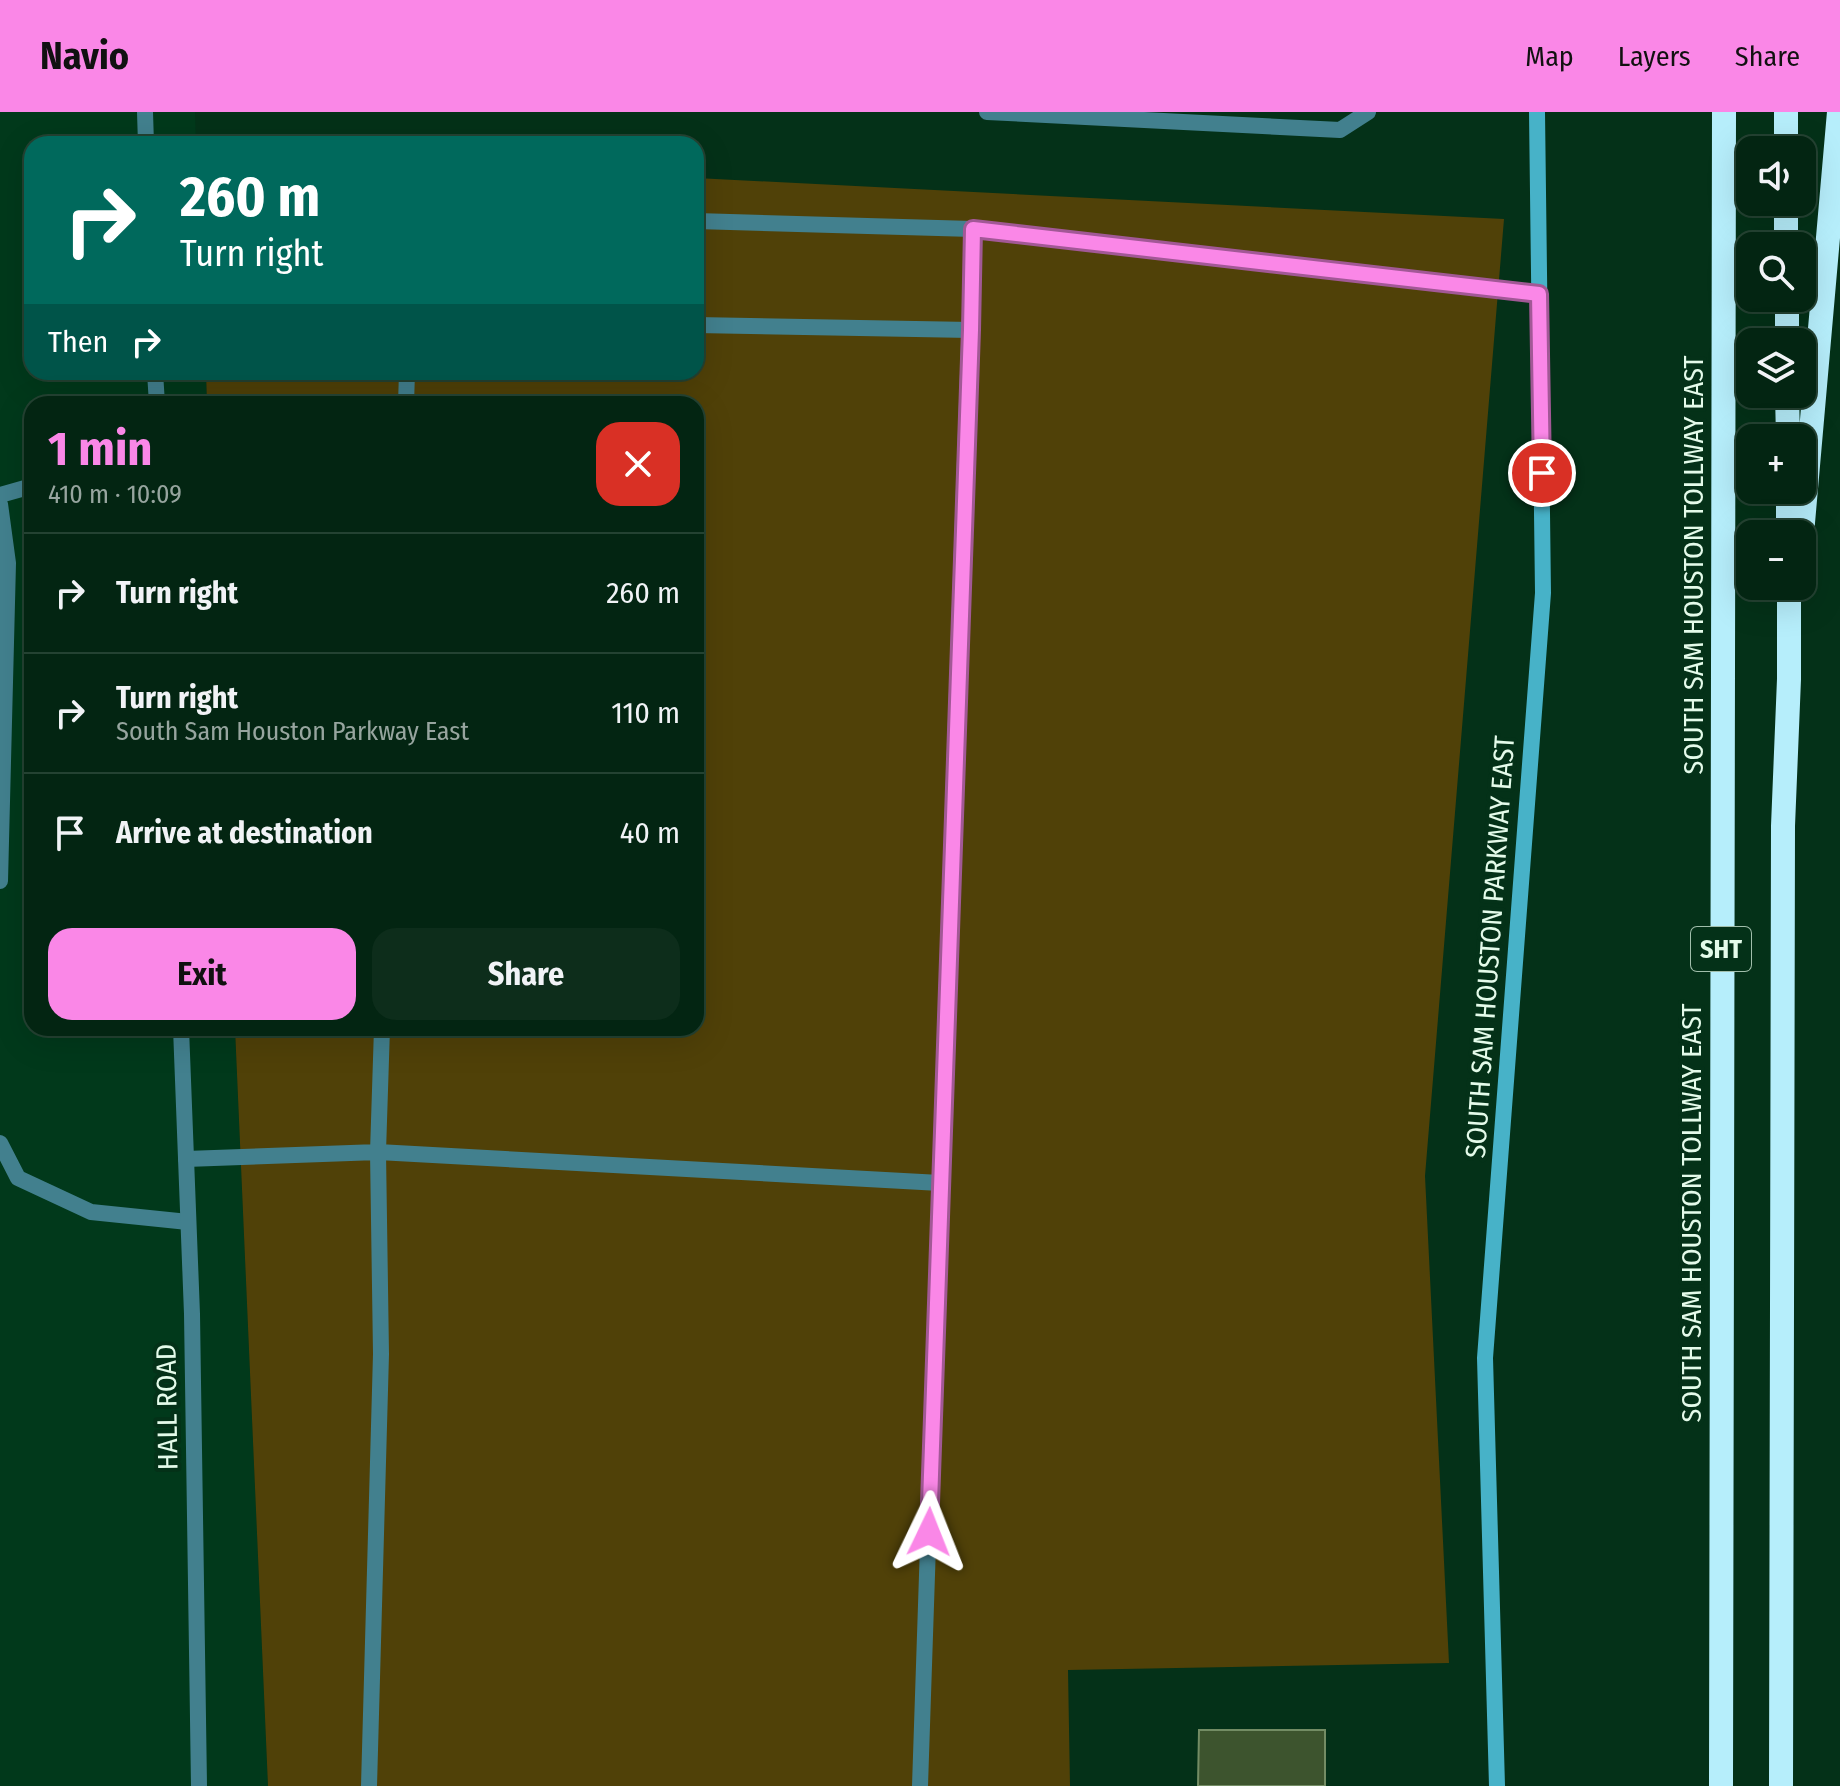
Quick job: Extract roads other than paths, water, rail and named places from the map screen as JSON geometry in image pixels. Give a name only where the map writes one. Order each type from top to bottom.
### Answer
[{"type":"highway","points":[[1708,112],[1723,293]]},
{"type":"highway","name":"SOUTH SAM HOUSTON TOLLWAY EAST","points":[[1721,1786],[1724,112]]},
{"type":"highway","points":[[1786,112],[1786,136]]},
{"type":"highway","points":[[1803,520],[1839,112]]},
{"type":"highway","name":"SHT","points":[[1781,1786],[1783,826],[1789,600]]},
{"type":"highway","points":[[1789,679],[1796,600]]},
{"type":"main road","name":"SOUTH SAM HOUSTON PARKWAY EAST","points":[[1497,1786],[1485,1358],[1543,593],[1537,112]]},
{"type":"street","points":[[145,112],[146,136]]},
{"type":"street","points":[[987,112],[1340,130],[1368,112]]},
{"type":"street","points":[[704,221],[973,229],[1539,294]]},
{"type":"street","points":[[920,1786],[973,229]]},
{"type":"street","points":[[704,325],[971,330]]},
{"type":"street","points":[[0,495],[24,488]]},
{"type":"street","points":[[0,504],[8,563],[0,881]]},
{"type":"street","name":"HALL ROAD","points":[[181,1036],[192,1329],[199,1786]]},
{"type":"street","points":[[369,1786],[381,1354],[378,1152],[382,1036]]},
{"type":"street","points":[[1,1146],[18,1178],[91,1212],[188,1222]]},
{"type":"street","points":[[186,1159],[378,1152],[940,1183]]}]
